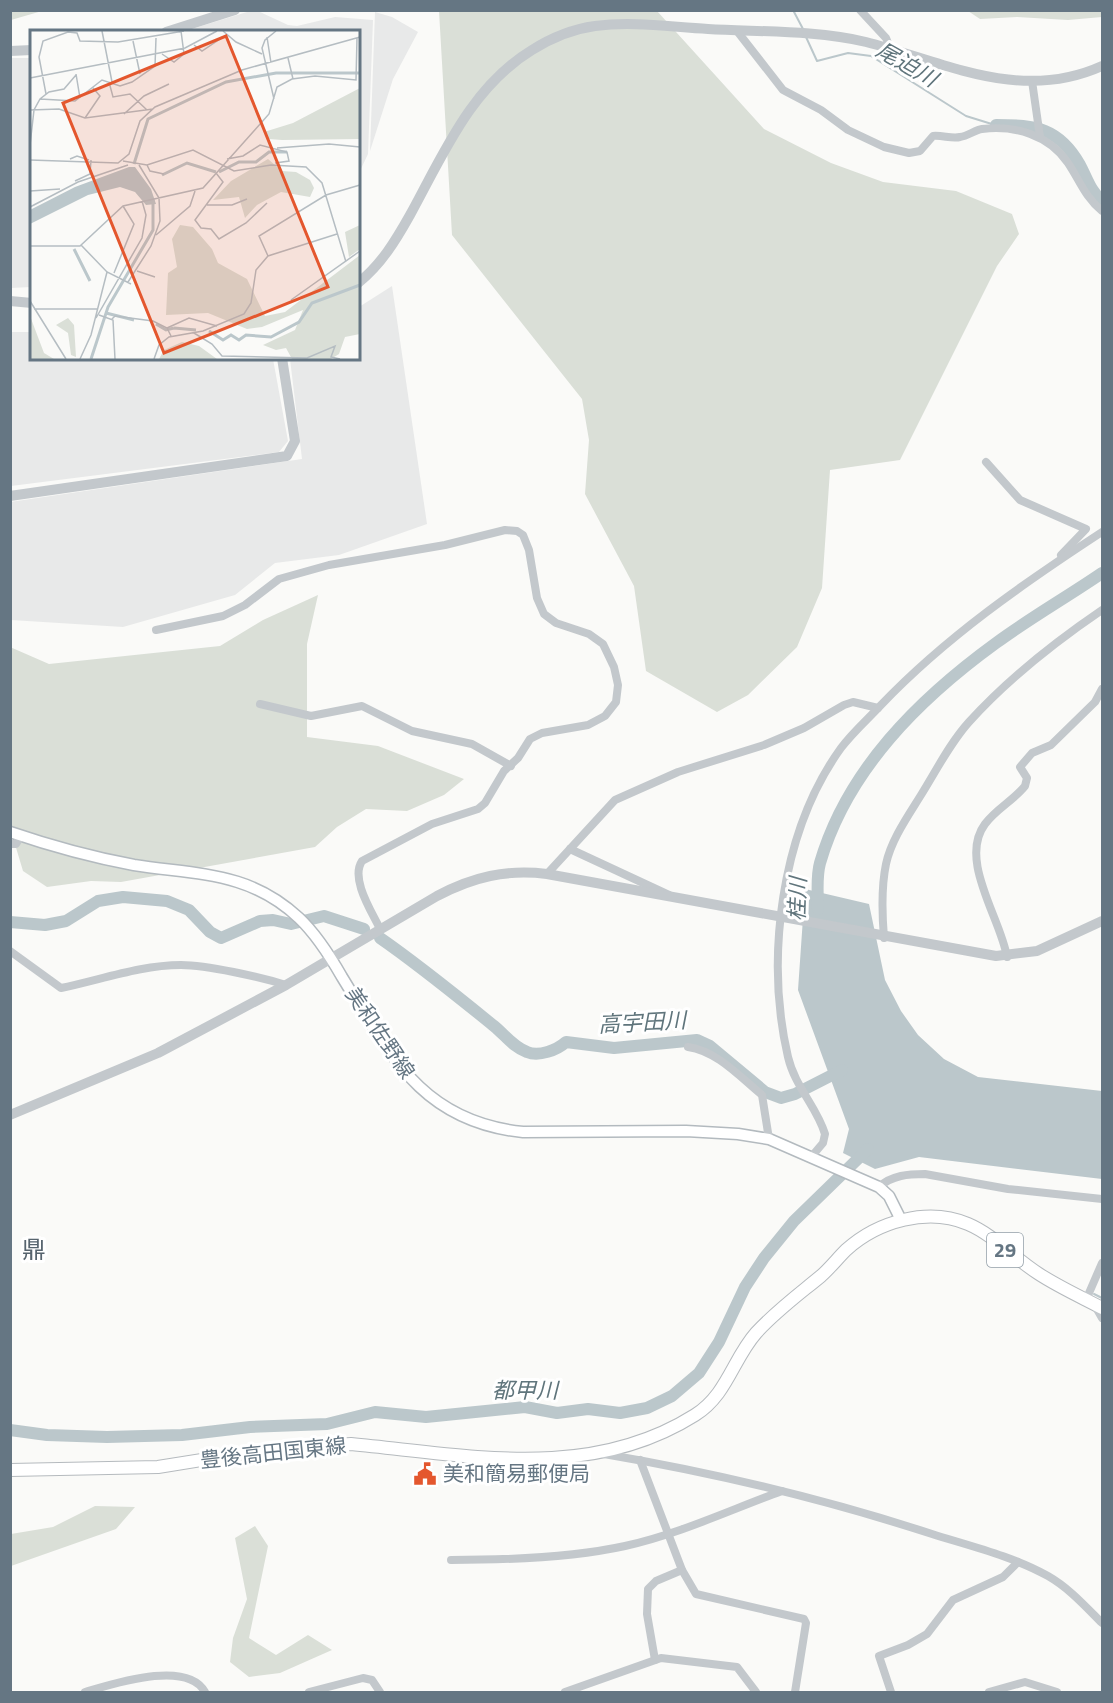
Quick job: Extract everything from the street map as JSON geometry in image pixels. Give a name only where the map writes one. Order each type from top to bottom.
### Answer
[{"type":"main road","name":"美和佐野線","points":[[16,834],[105,859],[228,877],[273,897],[307,926],[331,958],[401,1071],[425,1094],[464,1118],[494,1128],[523,1132],[712,1131],[769,1139],[875,1184],[889,1196],[901,1220]]},
{"type":"main road","name":"豊後高田国東線","points":[[10,1470],[158,1467],[264,1450],[330,1444],[493,1458],[603,1453],[625,1448],[669,1429],[704,1409],[722,1391],[750,1340],[775,1312],[828,1270],[848,1249],[868,1235],[901,1220],[934,1217],[969,1225],[1039,1274],[1094,1304]]},
{"type":"street","points":[[172,30],[235,10]]},
{"type":"street","points":[[860,10],[886,38],[891,50]]},
{"type":"street","points":[[360,281],[389,250],[473,104],[485,88],[516,60],[552,39],[592,27],[633,23],[847,39],[970,74],[1032,81],[1075,76],[1102,66]]},
{"type":"street","points":[[737,31],[783,90],[821,110],[848,130],[884,147],[915,153],[933,136],[960,137],[982,129],[1027,132],[1040,137],[1057,150],[1068,163],[1087,197],[1102,211]]},
{"type":"street","points":[[10,51],[30,50]]},
{"type":"street","points":[[1032,81],[1040,137]]},
{"type":"street","points":[[10,301],[30,303]]},
{"type":"street","points":[[10,496],[287,456],[295,441],[282,360]]},
{"type":"street","points":[[986,462],[1020,500],[1086,529],[1052,565]]},
{"type":"street","points":[[156,630],[223,616],[245,605],[279,579],[329,565],[445,545],[505,530],[517,531],[529,550],[537,598],[544,614],[556,623],[589,634],[603,644],[614,667],[618,695],[612,710],[597,722],[536,735],[511,766],[504,771],[485,803],[478,809],[432,824],[361,863],[360,882],[380,929]]},
{"type":"street","points":[[815,1158],[825,1134],[801,1091],[787,1055],[782,1022],[781,918],[798,837],[811,805],[841,749],[900,685],[975,621],[1102,532]]},
{"type":"street","points":[[882,937],[886,864],[891,850],[912,809],[968,723],[1016,676],[1099,613],[1102,622]]},
{"type":"street","points":[[1007,957],[1003,936],[978,869],[976,855],[978,838],[987,822],[1025,786],[1027,778],[1020,768],[1032,753],[1051,744],[1095,702],[1102,689]]},
{"type":"street","points":[[547,874],[615,800],[678,772],[764,745],[804,729],[844,705],[853,702],[878,708]]},
{"type":"street","points":[[260,704],[311,716],[362,706],[412,731],[472,744],[511,766]]},
{"type":"street","points":[[10,844],[16,844],[16,834]]},
{"type":"street","points":[[570,849],[665,891],[670,897]]},
{"type":"street","points":[[10,1115],[158,1053],[286,986],[437,896],[471,880],[508,872],[547,874],[882,937],[1007,957],[1037,951],[1102,921]]},
{"type":"street","points":[[10,951],[62,988],[136,971],[183,964],[266,979],[286,986]]},
{"type":"street","points":[[688,1047],[698,1048],[717,1059],[762,1095],[769,1139]]},
{"type":"street","points":[[875,1184],[899,1176],[925,1174],[1008,1189],[1102,1199]]},
{"type":"street","points":[[1102,1263],[1094,1304],[1102,1318]]},
{"type":"street","points":[[603,1453],[783,1491],[894,1522],[1018,1562],[1065,1587],[1102,1623]]},
{"type":"street","points":[[640,1460],[682,1570],[696,1594],[703,1598],[804,1619],[807,1623],[795,1692]]},
{"type":"street","points":[[451,1560],[490,1560],[603,1549],[668,1534],[783,1491]]},
{"type":"street","points":[[891,1692],[879,1656],[908,1645],[927,1634],[953,1600],[1003,1577],[1018,1562]]},
{"type":"street","points":[[655,1660],[647,1614],[648,1589],[656,1581],[682,1570]]},
{"type":"street","points":[[565,1692],[591,1689],[661,1658],[737,1667],[756,1692]]},
{"type":"street","points":[[85,1692],[119,1682],[170,1676],[186,1678],[205,1692]]},
{"type":"street","points":[[309,1692],[363,1678],[372,1680],[380,1692]]},
{"type":"street","points":[[989,1692],[1001,1691],[1025,1682],[1057,1692]]},
{"type":"shaded area","points":[[11,10],[42,10],[42,11],[11,20]]},
{"type":"shaded area","points":[[1102,10],[1102,17],[1068,20],[1017,17],[980,19],[968,11]]},
{"type":"shaded area","points":[[439,11],[657,11],[764,129],[831,163],[883,182],[956,191],[1012,214],[1019,234],[997,266],[900,460],[830,470],[822,588],[797,647],[748,695],[717,712],[646,671],[634,586],[585,494],[589,440],[582,399],[452,235]]},
{"type":"shaded area","points":[[247,12],[260,12],[288,25],[297,26],[335,17],[373,20],[368,154],[360,171],[360,30],[188,30]]},
{"type":"shaded area","points":[[375,12],[392,17],[418,32],[393,79],[370,151]]},
{"type":"shaded area","points":[[10,58],[30,58],[30,287],[11,288]]},
{"type":"shaded area","points":[[392,286],[427,524],[339,555],[275,563],[235,595],[123,627],[11,620],[10,502],[302,459],[290,360],[360,360],[360,306]]},
{"type":"shaded area","points":[[10,332],[30,332],[30,360],[273,360],[288,441],[279,452],[11,486]]},
{"type":"shaded area","points":[[318,595],[307,644],[307,737],[378,746],[464,779],[444,795],[407,811],[366,809],[337,827],[315,847],[121,882],[91,881],[47,887],[23,871],[11,831],[10,647],[49,664],[220,646],[263,620]]},
{"type":"shaded area","points":[[805,889],[869,904],[885,980],[901,1011],[918,1035],[944,1059],[978,1077],[1102,1091],[1102,1179],[919,1157],[875,1169],[843,1153],[849,1129],[798,990]]},
{"type":"shaded area","points":[[95,1506],[135,1507],[116,1529],[11,1566],[11,1534],[53,1527]]},
{"type":"shaded area","points":[[255,1526],[268,1546],[249,1638],[276,1655],[308,1635],[332,1650],[280,1673],[249,1677],[230,1662],[233,1638],[247,1599],[235,1538]]},
{"type":"waterway","name":"尾迫川","points":[[793,10],[803,29]]},
{"type":"waterway","name":"尾迫川","points":[[806,37],[817,61],[848,53],[871,56],[966,116],[995,125]]},
{"type":"waterway","points":[[996,125],[1035,128],[1055,136],[1072,153],[1092,189],[1102,201]]},
{"type":"waterway","name":"桂川","points":[[818,909],[819,868],[832,829],[848,797],[867,767],[889,739],[940,688],[967,665],[1009,634],[1102,573]]},
{"type":"waterway","name":"高宇田川","points":[[10,922],[45,925],[66,921],[98,901],[123,897],[167,901],[189,910],[210,932],[221,938],[260,921],[273,920],[291,924],[324,916],[364,929]]},
{"type":"waterway","name":"高宇田川","points":[[380,938],[452,992],[513,1044],[527,1052],[537,1054],[548,1052],[566,1042],[614,1048],[697,1040],[710,1046],[765,1092],[781,1098],[795,1094],[842,1070]]},
{"type":"waterway","name":"都甲川","points":[[10,1430],[47,1435],[107,1437],[182,1435],[250,1427],[327,1424],[375,1412],[426,1417],[525,1407],[557,1413],[588,1409],[620,1413],[647,1408],[672,1396],[699,1373],[719,1342],[745,1287],[764,1258],[794,1221],[868,1149]]},
{"type":"waterway","points":[[1094,1294],[1102,1298]]},
{"type":"place","name":"美和簡易郵便局","points":[[425,1474]]},
{"type":"district","name":"鼎","points":[[34,1250]]}]
